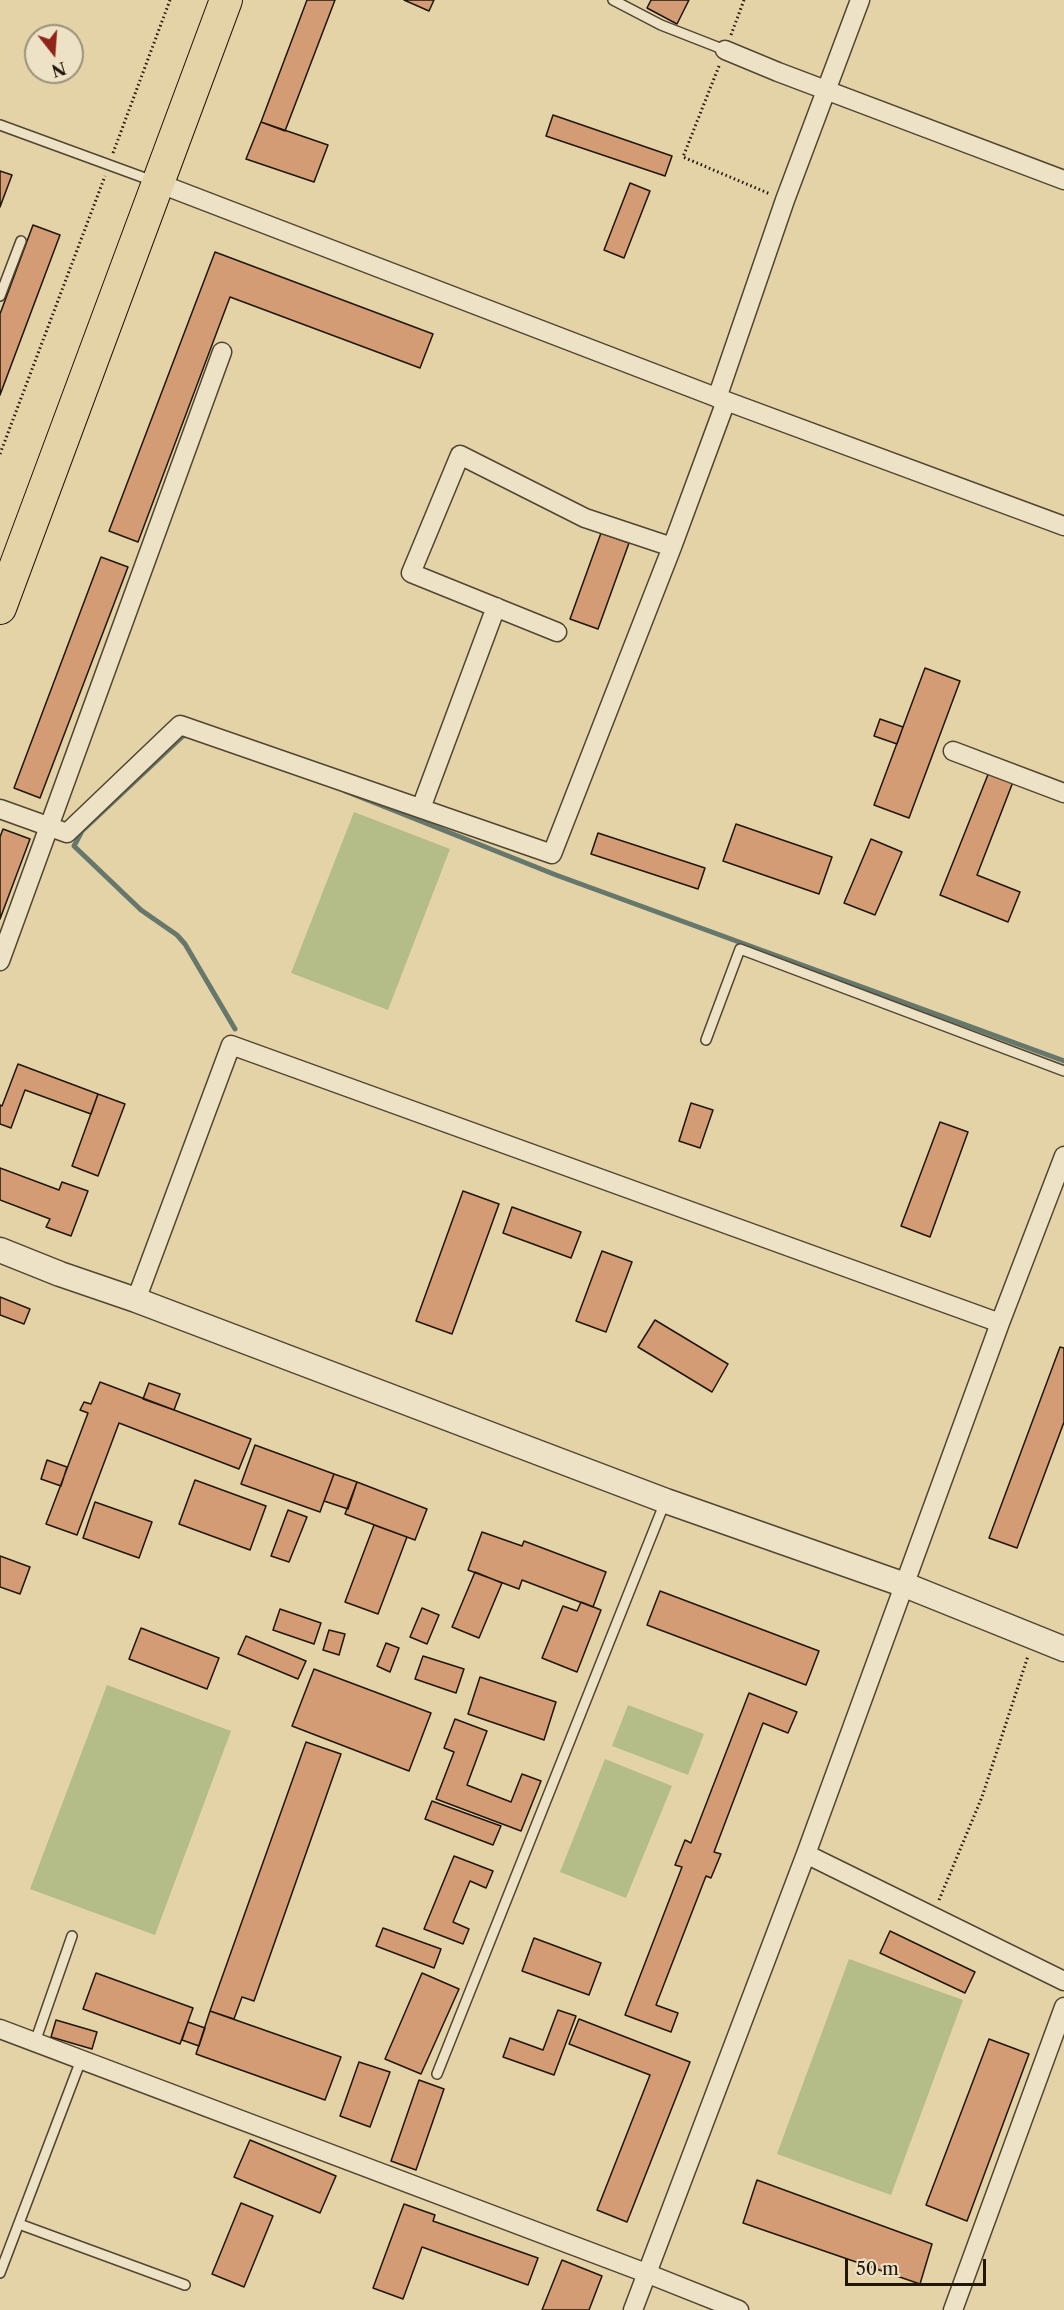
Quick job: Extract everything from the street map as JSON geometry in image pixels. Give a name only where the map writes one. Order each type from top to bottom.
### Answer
[{"type":"highway","points":[[0,608],[226,0]]},
{"type":"street","points":[[0,809],[67,833],[180,725],[552,854],[672,547],[785,200],[860,0]]},
{"type":"street","points":[[725,50],[1064,180]]},
{"type":"street","points":[[158,183],[722,399],[1064,526]]},
{"type":"street","points":[[0,961],[222,352]]},
{"type":"street","points":[[557,632],[411,573],[460,455],[585,518],[672,547]]},
{"type":"street","points":[[421,808],[496,607]]},
{"type":"street","points":[[953,751],[1064,793]]},
{"type":"street","points":[[136,1300],[231,1045],[1000,1323]]},
{"type":"street","points":[[633,2310],[806,1854],[1000,1323],[1064,1156]]},
{"type":"street","points":[[0,1251],[136,1300],[666,1501],[905,1585],[1064,1649]]},
{"type":"street","points":[[806,1854],[1064,1982]]},
{"type":"street","points":[[952,2310],[1064,2007]]},
{"type":"street","points":[[0,2029],[739,2310]]},
{"type":"lane","points":[[613,0],[661,25],[725,50]]},
{"type":"lane","points":[[0,125],[158,183]]},
{"type":"lane","points":[[0,296],[21,241]]},
{"type":"lane","points":[[706,1040],[740,949],[1064,1071]]},
{"type":"lane","points":[[437,2074],[666,1501]]},
{"type":"lane","points":[[35,2042],[72,1936]]},
{"type":"lane","points":[[0,2273],[81,2060]]},
{"type":"lane","points":[[19,2224],[185,2285]]},
{"type":"path","points":[[0,454],[170,0]]},
{"type":"path","points":[[744,0],[683,157],[785,200]]},
{"type":"path","points":[[931,1915],[982,1797],[1035,1637]]},
{"type":"green space","points":[[354,812],[450,849],[388,1010],[291,973]]},
{"type":"green space","points":[[107,1685],[231,1731],[155,1935],[30,1889]]},
{"type":"green space","points":[[628,1705],[704,1734],[688,1775],[612,1746]]},
{"type":"green space","points":[[605,1759],[672,1786],[626,1898],[560,1872]]},
{"type":"green space","points":[[849,1959],[963,2000],[891,2195],[777,2154]]},
{"type":"building","points":[[307,0],[335,0],[285,131],[261,122]]},
{"type":"building","points":[[404,0],[434,0],[429,11]]},
{"type":"building","points":[[651,0],[689,0],[677,24],[647,8]]},
{"type":"building","points":[[553,115],[672,156],[665,176],[546,136]]},
{"type":"building","points":[[261,122],[328,145],[314,182],[246,159]]},
{"type":"building","points":[[0,171],[12,175],[0,207]]},
{"type":"building","points":[[630,183],[650,191],[624,258],[604,250]]},
{"type":"building","points":[[33,225],[60,235],[0,395],[0,314]]},
{"type":"building","points":[[215,252],[433,334],[420,368],[230,297],[138,542],[109,531]]},
{"type":"building","points":[[601,533],[629,543],[598,629],[570,619]]},
{"type":"building","points":[[101,557],[128,567],[40,798],[14,788]]},
{"type":"building","points":[[925,668],[960,681],[909,818],[874,805]]},
{"type":"building","points":[[880,719],[903,727],[897,744],[874,736]]},
{"type":"building","points":[[989,772],[1013,782],[977,875],[1020,892],[1008,922],[940,895]]},
{"type":"building","points":[[736,824],[832,857],[819,894],[723,861]]},
{"type":"building","points":[[3,829],[30,839],[0,919],[0,837]]},
{"type":"building","points":[[598,833],[705,868],[698,889],[591,854]]},
{"type":"building","points":[[871,839],[902,852],[875,915],[844,903]]},
{"type":"building","points":[[18,1064],[98,1094],[91,1114],[25,1090],[11,1128],[0,1124],[0,1105],[2,1106]]},
{"type":"building","points":[[98,1094],[125,1104],[98,1176],[72,1166]]},
{"type":"building","points":[[691,1103],[713,1110],[700,1148],[679,1141]]},
{"type":"building","points":[[940,1122],[968,1132],[930,1237],[901,1226]]},
{"type":"building","points":[[0,1168],[59,1190],[62,1182],[88,1191],[71,1236],[46,1227],[50,1219],[0,1200]]},
{"type":"building","points":[[463,1191],[499,1204],[452,1334],[416,1321]]},
{"type":"building","points":[[512,1207],[581,1232],[571,1258],[503,1233]]},
{"type":"building","points":[[602,1251],[632,1262],[606,1332],[576,1321]]},
{"type":"building","points":[[0,1297],[30,1309],[24,1324],[0,1315]]},
{"type":"building","points":[[655,1320],[728,1364],[712,1392],[638,1347]]},
{"type":"building","points":[[1060,1347],[1064,1348],[1064,1422],[1017,1548],[989,1538]]},
{"type":"building","points":[[100,1382],[251,1439],[239,1469],[119,1423],[77,1535],[46,1524],[88,1413],[80,1410],[84,1402],[91,1404]]},
{"type":"building","points":[[149,1383],[180,1394],[174,1410],[143,1399]]},
{"type":"building","points":[[255,1445],[334,1474],[320,1512],[241,1484]]},
{"type":"building","points":[[47,1460],[67,1467],[61,1486],[41,1479]]},
{"type":"building","points":[[334,1474],[357,1482],[348,1509],[324,1501]]},
{"type":"building","points":[[195,1480],[266,1506],[250,1550],[179,1524]]},
{"type":"building","points":[[357,1482],[427,1509],[415,1540],[345,1514]]},
{"type":"building","points":[[95,1502],[152,1522],[139,1558],[83,1538]]},
{"type":"building","points":[[288,1510],[307,1517],[289,1562],[271,1556]]},
{"type":"building","points":[[374,1525],[407,1537],[378,1614],[345,1602]]},
{"type":"building","points":[[482,1532],[522,1546],[524,1541],[606,1572],[593,1607],[522,1580],[519,1589],[468,1570]]},
{"type":"building","points":[[0,1556],[30,1567],[20,1594],[0,1587]]},
{"type":"building","points":[[475,1572],[502,1583],[479,1638],[452,1627]]},
{"type":"building","points":[[660,1591],[819,1651],[806,1685],[647,1625]]},
{"type":"building","points":[[581,1602],[601,1610],[577,1672],[542,1658],[563,1606],[577,1611]]},
{"type":"building","points":[[422,1608],[439,1615],[427,1644],[410,1637]]},
{"type":"building","points":[[280,1609],[321,1623],[314,1644],[273,1630]]},
{"type":"building","points":[[141,1628],[219,1658],[207,1689],[129,1659]]},
{"type":"building","points":[[329,1630],[345,1634],[339,1655],[323,1650]]},
{"type":"building","points":[[246,1636],[306,1661],[298,1679],[238,1654]]},
{"type":"building","points":[[386,1643],[399,1648],[390,1672],[377,1666]]},
{"type":"building","points":[[423,1656],[464,1669],[456,1693],[415,1679]]},
{"type":"building","points":[[314,1669],[431,1713],[409,1771],[292,1726]]},
{"type":"building","points":[[480,1677],[556,1702],[544,1740],[468,1714]]},
{"type":"building","points":[[749,1693],[797,1712],[788,1733],[763,1723],[714,1852],[721,1854],[711,1878],[706,1876],[656,2005],[678,2013],[671,2032],[625,2015],[682,1867],[675,1865],[685,1840],[691,1843]]},
{"type":"building","points":[[455,1719],[487,1731],[467,1785],[511,1802],[522,1774],[541,1781],[521,1831],[436,1799],[454,1752],[444,1748]]},
{"type":"building","points":[[306,1742],[341,1754],[254,2001],[242,1997],[234,2019],[210,2011]]},
{"type":"building","points":[[432,1801],[501,1826],[493,1845],[425,1819]]},
{"type":"building","points":[[454,1856],[493,1871],[486,1888],[470,1881],[453,1922],[469,1929],[463,1944],[424,1929]]},
{"type":"building","points":[[383,1928],[441,1949],[434,1968],[376,1946]]},
{"type":"building","points":[[890,1931],[975,1972],[965,1993],[880,1953]]},
{"type":"building","points":[[534,1938],[601,1963],[589,1995],[522,1971]]},
{"type":"building","points":[[96,1973],[193,2008],[180,2044],[83,2009]]},
{"type":"building","points":[[422,1973],[459,1989],[421,2074],[385,2059]]},
{"type":"building","points":[[558,2010],[576,2016],[554,2075],[503,2057],[510,2038],[543,2050]]},
{"type":"building","points":[[210,2011],[341,2057],[325,2100],[196,2054]]},
{"type":"building","points":[[579,2019],[690,2062],[627,2222],[597,2210],[650,2075],[569,2044]]},
{"type":"building","points":[[56,2020],[97,2032],[92,2049],[51,2037]]},
{"type":"building","points":[[188,2022],[205,2028],[199,2046],[182,2040]]},
{"type":"building","points":[[989,2039],[1029,2054],[967,2221],[926,2205]]},
{"type":"building","points":[[359,2062],[390,2072],[370,2127],[340,2116]]},
{"type":"building","points":[[419,2080],[444,2089],[416,2170],[391,2161]]},
{"type":"building","points":[[250,2140],[336,2176],[320,2213],[234,2177]]},
{"type":"building","points":[[757,2180],[932,2244],[920,2284],[743,2223]]},
{"type":"building","points":[[241,2203],[273,2216],[244,2287],[212,2274]]},
{"type":"building","points":[[404,2204],[435,2215],[433,2221],[538,2258],[528,2285],[422,2247],[403,2299],[373,2288]]},
{"type":"building","points":[[562,2260],[602,2276],[589,2310],[542,2310]]},
{"type":"waterway","points":[[189,735],[183,736],[82,831],[74,846],[141,910],[177,935],[185,944],[235,1029]]},
{"type":"waterway","points":[[345,791],[556,875],[1064,1061]]}]
